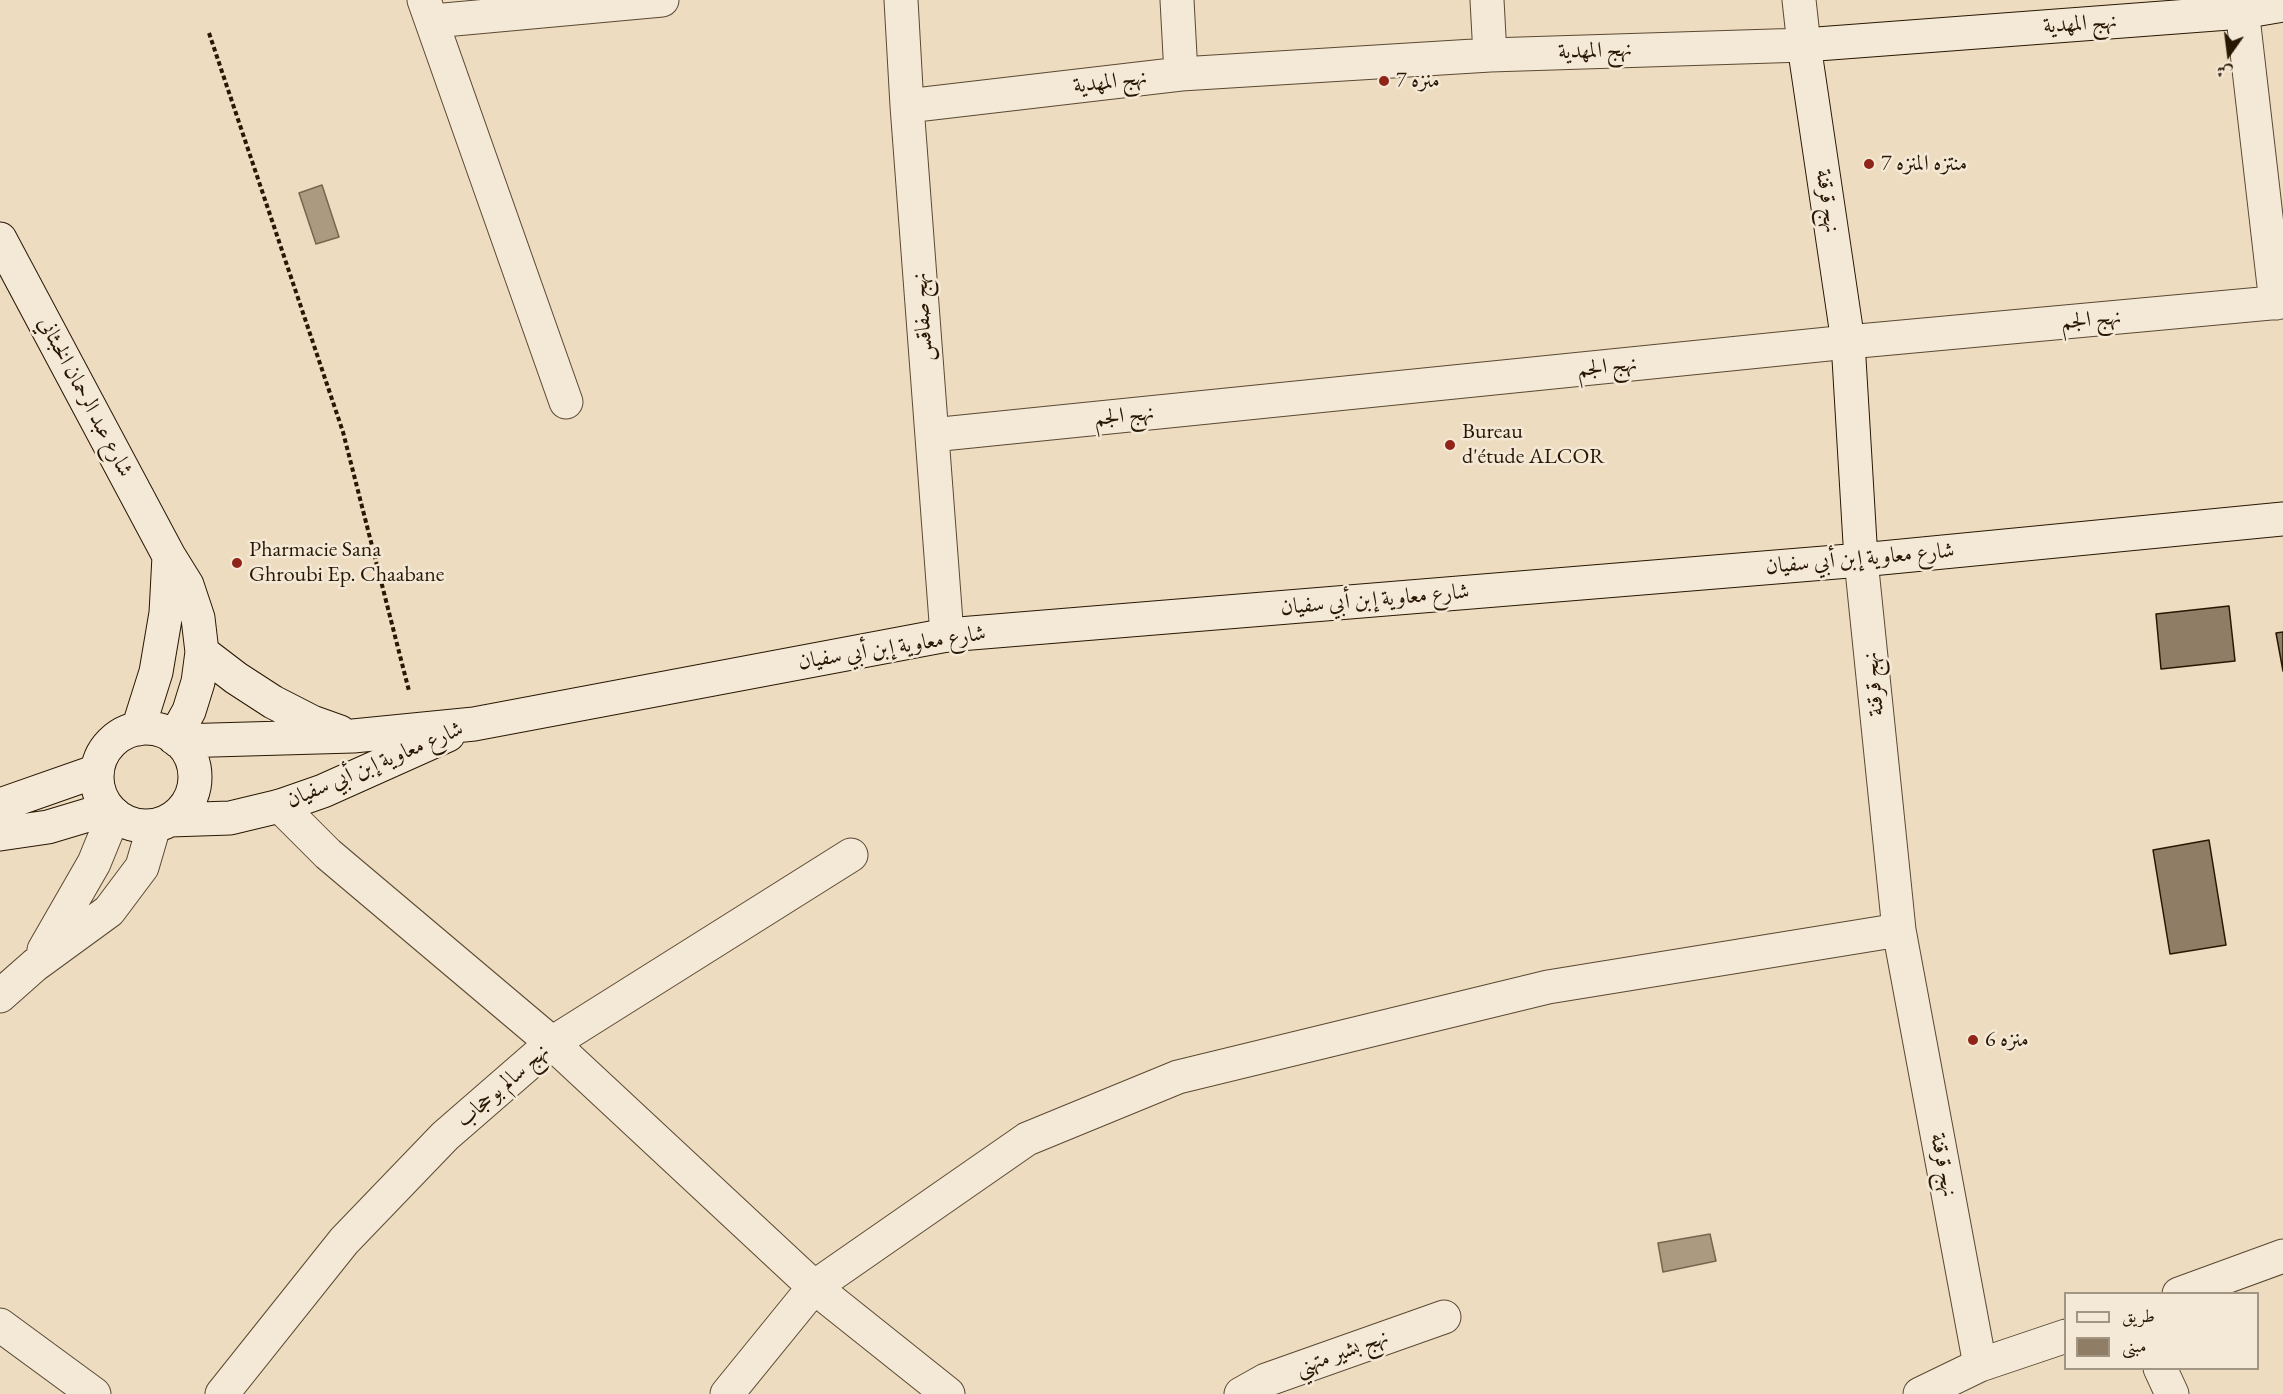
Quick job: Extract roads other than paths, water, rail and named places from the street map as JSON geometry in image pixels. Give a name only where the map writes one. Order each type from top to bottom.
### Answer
[{"type":"street","points":[[566,402],[428,11],[662,0]]},
{"type":"street","name":"نهج صفاقس","points":[[902,0],[907,106],[947,635]]},
{"type":"street","points":[[1176,0],[1181,74]]},
{"type":"street","points":[[1487,0],[1491,55]]},
{"type":"street","name":"نهج قرقنة","points":[[1799,0],[1848,342],[1861,560],[1899,930],[1980,1365]]},
{"type":"street","name":"نهج المهدية","points":[[907,106],[1181,74],[1491,55],[1804,45],[2241,6],[2283,5]]},
{"type":"street","points":[[2241,6],[2279,303]]},
{"type":"street","name":"شارع عبد الرحمان الخبثاني","points":[[0,238],[169,556],[187,585],[198,618],[202,652],[198,682],[189,711],[176,739]]},
{"type":"street","name":"نهج الجم","points":[[932,435],[1848,342],[2279,303]]},
{"type":"street","name":"شارع معاوية إبن أبي سفيان","points":[[138,729],[163,731],[176,739],[354,736],[419,730],[474,724],[947,635],[1861,560],[2283,519]]},
{"type":"street","points":[[111,812],[99,791],[97,771],[100,759],[116,738],[138,729],[156,672],[166,613],[169,556]]},
{"type":"street","points":[[202,652],[273,702],[312,722],[354,736]]},
{"type":"street","name":"شارع معاوية إبن أبي سفيان","points":[[111,812],[132,824],[162,823],[230,818],[280,806],[323,791],[474,724]]},
{"type":"street","points":[[0,996],[35,965],[109,911],[142,867],[162,823],[182,810],[191,798],[195,782],[194,767],[188,752],[176,739]]},
{"type":"street","points":[[0,805],[97,771]]},
{"type":"street","points":[[280,806],[328,854],[552,1043],[814,1287],[948,1394]]},
{"type":"street","points":[[0,834],[48,827],[111,812]]},
{"type":"street","points":[[35,965],[85,882],[111,812]]},
{"type":"street","name":"نهج سالم بوحجاب","points":[[222,1394],[344,1241],[445,1136],[552,1043],[851,855]]},
{"type":"street","points":[[727,1394],[814,1287],[1027,1140],[1178,1077],[1548,987],[1899,930]]},
{"type":"street","points":[[2182,1292],[2283,1256]]},
{"type":"street","name":"نهج بشير متهني","points":[[1240,1394],[1266,1380],[1444,1317]]},
{"type":"street","points":[[0,1325],[94,1394]]},
{"type":"street","points":[[1920,1394],[1980,1365],[2064,1337]]},
{"type":"street","points":[[2161,1370],[2172,1394]]},
{"type":"place","name":"منزه 7","points":[[1384,81]]},
{"type":"place","name":"منتزه المنزه 7","points":[[1869,164]]},
{"type":"place","name":"Bureau d'étude ALCOR","points":[[1450,445]]},
{"type":"place","name":"Pharmacie Sana Ghroubi Ep. Chaabane","points":[[237,563]]},
{"type":"place","name":"منزه 6","points":[[1973,1040]]}]
